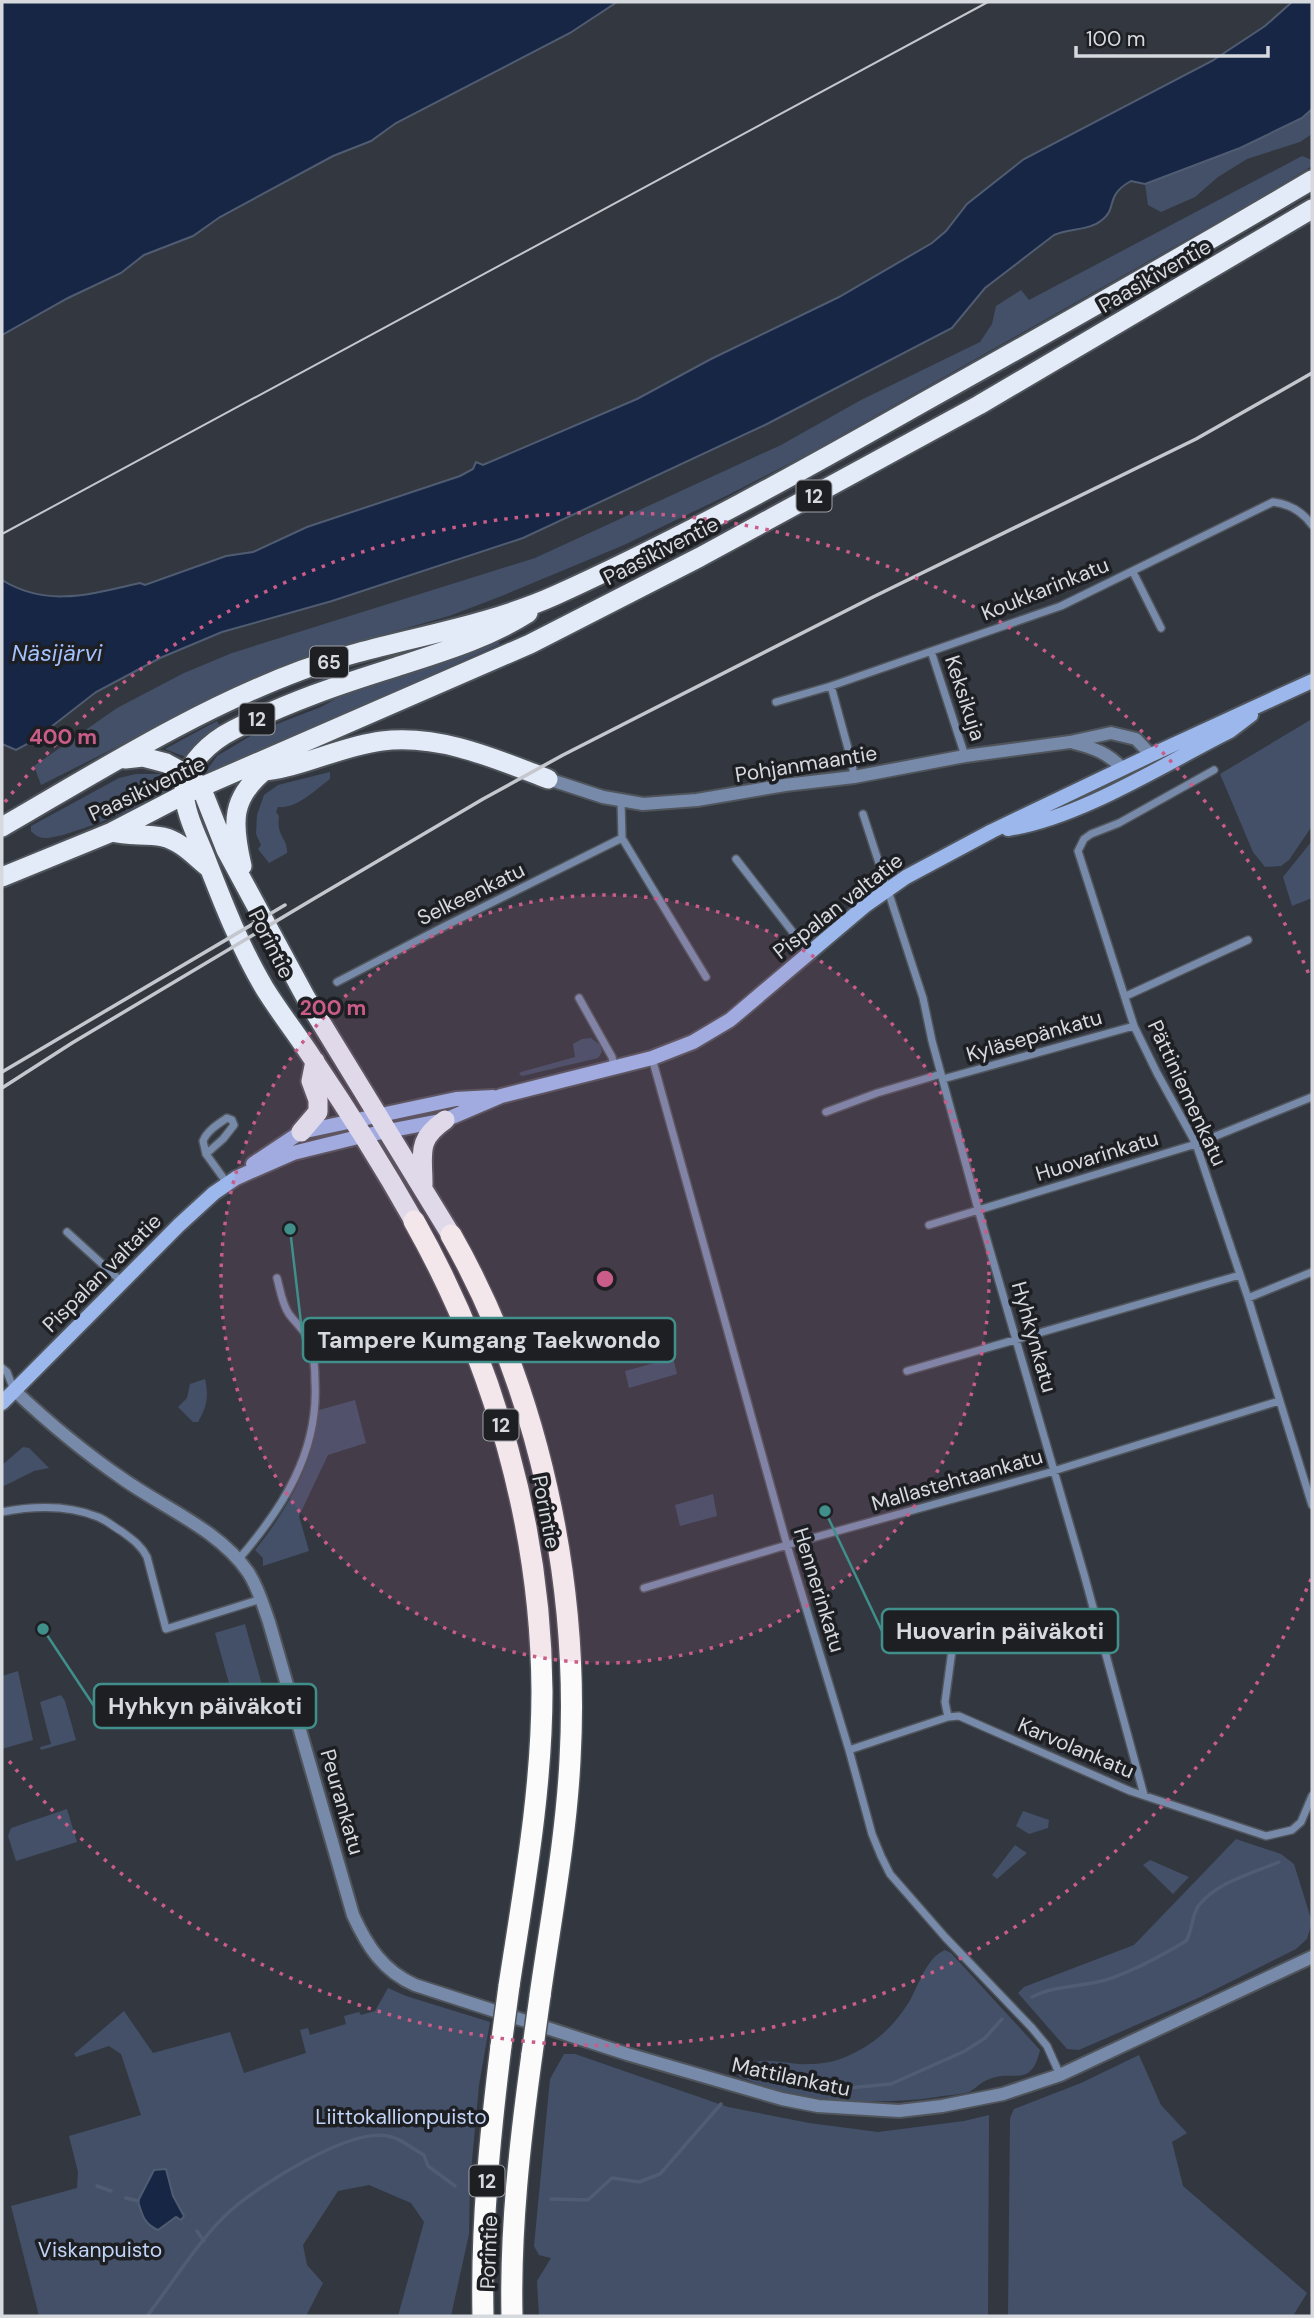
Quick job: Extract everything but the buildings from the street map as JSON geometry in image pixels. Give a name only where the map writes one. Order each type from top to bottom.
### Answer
[{"type":"highway","name":"Paasikiventie","points":[[3,824],[259,687],[306,669],[496,616],[552,597],[690,531],[1187,254],[1312,180]]},
{"type":"highway","name":"Paasikiventie","points":[[2,877],[113,832],[191,786],[235,774],[530,645],[712,551],[979,405],[1312,209]]},
{"type":"highway","name":"12","points":[[191,786],[198,757],[233,730],[310,696],[463,645],[506,626],[552,597]]},
{"type":"highway","points":[[235,774],[263,772],[382,741],[403,740],[459,747],[548,779]]},
{"type":"highway","name":"12","points":[[246,883],[235,831],[236,810],[247,788],[296,746]]},
{"type":"highway","points":[[120,760],[143,757],[166,763],[191,786],[246,883]]},
{"type":"highway","name":"Porintie","points":[[191,786],[190,816],[232,923],[265,989],[357,1128],[414,1221],[445,1279],[483,1369],[508,1451],[534,1584],[541,1680],[539,1753],[531,1842],[501,2046],[488,2172],[483,2316]]},
{"type":"highway","points":[[113,832],[173,840],[210,870]]},
{"type":"highway","name":"Porintie","points":[[246,883],[306,998],[423,1186],[475,1280],[524,1407],[547,1490],[564,1578],[572,1699],[570,1761],[562,1842],[521,2134],[512,2316]]},
{"type":"highway","points":[[301,1132],[318,1112],[318,1100],[310,1081],[315,1061]]},
{"type":"highway","points":[[423,1186],[423,1145],[426,1136],[445,1120]]},
{"type":"main road","name":"Pispalan valtatie","points":[[383,1123],[445,1120],[502,1096],[652,1058],[693,1042],[723,1025],[886,890],[918,870],[992,831],[1312,681]]},
{"type":"main road","points":[[992,831],[1027,826],[1077,808],[1230,731],[1267,703]]},
{"type":"main road","name":"Pispalan valtatie","points":[[2,1404],[195,1210],[262,1157],[301,1132],[357,1128],[383,1123],[456,1099],[502,1096]]},
{"type":"main road","name":"Pispalan valtatie","points":[[231,1180],[357,1128]]},
{"type":"street","name":"Koukkarinkatu","points":[[776,702],[831,686],[1061,606],[1273,502],[1286,504],[1309,516],[1312,524]]},
{"type":"street","points":[[1133,572],[1161,628]]},
{"type":"street","name":"Keksikuja","points":[[930,651],[965,757]]},
{"type":"street","points":[[831,686],[854,777]]},
{"type":"street","name":"Pohjanmaantie","points":[[548,779],[603,797],[643,804],[697,800],[854,777],[1111,733],[1136,739],[1151,755]]},
{"type":"street","name":"Pohjanmaantie","points":[[1070,742],[1103,752],[1123,769]]},
{"type":"street","name":"Pättiniemenkatu","points":[[1214,769],[1139,813],[1091,834],[1084,839],[1078,851],[1134,1026],[1196,1144],[1248,1298],[1312,1505]]},
{"type":"street","points":[[621,801],[622,838],[706,976]]},
{"type":"street","name":"Hyhkynkatu","points":[[863,814],[923,998],[978,1209],[1088,1587],[1144,1795]]},
{"type":"street","name":"Selkeenkatu","points":[[337,982],[622,838]]},
{"type":"street","points":[[736,859],[809,954]]},
{"type":"street","name":"Kyläsepänkatu","points":[[1126,996],[1248,940]]},
{"type":"street","points":[[579,998],[611,1056],[614,1068]]},
{"type":"street","name":"Kyläsepänkatu","points":[[826,1112],[877,1093],[1134,1026]]},
{"type":"street","name":"Hennerinkatu","points":[[652,1058],[787,1545],[872,1834],[891,1874],[945,1937],[1032,2028],[1047,2046],[1059,2075]]},
{"type":"street","name":"Huovarinkatu","points":[[929,1225],[1196,1144],[1312,1097]]},
{"type":"street","points":[[206,1154],[234,1125],[232,1120],[227,1118],[205,1136],[203,1147],[206,1154],[231,1180]]},
{"type":"street","points":[[67,1232],[122,1282]]},
{"type":"street","points":[[1248,1298],[1312,1272]]},
{"type":"street","points":[[907,1371],[1240,1275]]},
{"type":"street","points":[[238,1560],[269,1523],[295,1480],[311,1436],[314,1418],[316,1388],[310,1343],[302,1328],[288,1313],[277,1278]]},
{"type":"street","points":[[2,1367],[15,1391]]},
{"type":"street","name":"Peurankatu","points":[[15,1391],[87,1454],[199,1528],[238,1560],[250,1576],[279,1652],[353,1915],[362,1936],[382,1963],[392,1973],[415,1986]]},
{"type":"street","name":"Mallastehtaankatu","points":[[644,1588],[787,1545],[1054,1471],[1279,1401]]},
{"type":"street","points":[[2,1512],[29,1507],[54,1507],[73,1511],[99,1517],[134,1540],[148,1557],[166,1629],[261,1599]]},
{"type":"street","points":[[849,1751],[948,1717],[945,1702],[953,1643]]},
{"type":"street","name":"Karvolankatu","points":[[948,1717],[958,1716],[1129,1791],[1266,1836],[1292,1830],[1301,1822],[1312,1796]]},
{"type":"street","name":"Mattilankatu","points":[[415,1986],[727,2084],[818,2106],[899,2111],[943,2106],[1014,2091],[1059,2075],[1312,1957]]},
{"type":"green space","points":[[1312,109],[1312,134],[1300,142],[1247,159],[1218,177],[1195,197],[1161,212],[1148,205],[1145,184],[1240,148],[1302,118]]},
{"type":"green space","points":[[1302,156],[1312,160],[1312,166],[1246,206],[808,454],[728,495],[624,545],[499,597],[449,616],[322,652],[258,676],[41,785],[34,766],[117,708],[184,673],[232,653],[535,558],[781,445],[861,400],[980,342],[992,324],[996,306],[1021,290],[1029,300]]},
{"type":"green space","points":[[497,639],[500,644],[208,775],[205,773],[217,756],[259,731],[321,707],[348,692]]},
{"type":"green space","points":[[1312,719],[1312,826],[1289,860],[1281,866],[1265,867],[1253,852],[1220,774]]},
{"type":"green space","points":[[217,721],[219,725],[198,741],[186,757],[165,749]]},
{"type":"green space","points":[[330,772],[330,779],[306,798],[292,805],[278,807],[276,812],[279,816],[279,829],[287,853],[269,863],[258,849],[261,845],[256,834],[257,815],[264,795],[278,785]]},
{"type":"green space","points":[[136,774],[164,774],[173,781],[174,787],[132,809],[56,837],[45,838],[31,831],[31,826],[119,778]]},
{"type":"green space","points":[[1312,841],[1312,898],[1292,906],[1283,877]]},
{"type":"green space","points":[[591,1038],[600,1045],[602,1052],[598,1058],[522,1076],[519,1074],[575,1057],[573,1044]]},
{"type":"green space","points":[[673,1358],[677,1374],[629,1388],[625,1371]]},
{"type":"green space","points":[[205,1379],[205,1406],[198,1422],[193,1422],[178,1407],[187,1398],[190,1384]]},
{"type":"green space","points":[[355,1400],[366,1443],[328,1455],[299,1516],[309,1551],[263,1566],[263,1558],[255,1550],[298,1484],[312,1448],[319,1410]]},
{"type":"green space","points":[[23,1447],[29,1448],[49,1468],[34,1471],[2,1487],[2,1465]]},
{"type":"green space","points":[[713,1494],[717,1516],[680,1526],[675,1505]]},
{"type":"green space","points":[[245,1624],[262,1685],[232,1694],[215,1633]]},
{"type":"green space","points":[[18,1671],[33,1740],[2,1749],[2,1676]]},
{"type":"green space","points":[[61,1695],[76,1740],[41,1750],[40,1747],[51,1744],[40,1702]]},
{"type":"green space","points":[[67,1809],[77,1842],[16,1861],[8,1836],[11,1828]]},
{"type":"green space","points":[[1023,1811],[1049,1820],[1048,1828],[1029,1834],[1016,1826]]},
{"type":"green space","points":[[1236,1839],[1281,1854],[1294,1864],[1312,1922],[1307,1939],[1296,1949],[1198,1998],[1079,2050],[1067,2049],[1018,1993],[1024,1987],[1134,1945]]},
{"type":"green space","points":[[1015,1845],[1027,1853],[997,1879],[992,1875]]},
{"type":"green space","points":[[1150,1860],[1189,1877],[1173,1894],[1143,1865]]},
{"type":"green space","points":[[945,1950],[951,1953],[1040,2050],[1036,2062],[1026,2074],[996,2077],[961,2094],[879,2101],[799,2095],[760,2084],[738,2074],[758,2062],[818,2064],[844,2058],[859,2050],[884,2033],[897,2019],[928,1965]]},
{"type":"green space","points":[[388,1988],[490,2022],[479,2085],[470,2182],[469,2234],[451,2316],[398,2316],[424,2222],[411,2203],[369,2185],[338,2191],[303,2245],[307,2265],[323,2283],[306,2316],[39,2316],[11,2206],[77,2188],[78,2172],[69,2136],[141,2115],[121,2054],[109,2046],[76,2057],[74,2054],[124,2011],[153,2053],[230,2032],[244,2073],[306,2053],[300,2030],[308,2028],[310,2035],[346,2024],[344,2016],[375,2011]]},
{"type":"green space","points":[[564,2054],[575,2054],[728,2107],[809,2123],[878,2132],[964,2121],[989,2115],[988,2316],[539,2316],[537,2281],[551,2258],[539,2255],[534,2246],[550,2079]]},
{"type":"green space","points":[[1139,2055],[1161,2105],[1187,2133],[1172,2142],[1183,2186],[1307,2293],[1293,2316],[1008,2316],[1010,2118],[1014,2109],[1081,2083]]},
{"type":"water","points":[[2,2],[617,2],[570,33],[396,123],[371,141],[333,156],[220,217],[193,236],[144,255],[121,273],[68,298],[2,335]]},
{"type":"water","name":"Näsijärvi","points":[[1292,2],[1312,2],[1312,109],[1302,118],[1240,148],[1145,184],[1131,181],[1117,192],[1102,220],[1091,226],[1054,235],[985,288],[952,328],[765,425],[523,538],[332,601],[222,632],[160,658],[96,692],[33,741],[16,750],[2,744],[2,580],[19,589],[53,596],[87,594],[140,583],[145,585],[226,556],[253,552],[307,527],[460,476],[473,469],[476,462],[483,465],[637,399],[711,359],[839,297],[932,243],[946,231],[967,204],[1024,159],[1212,61],[1265,26]]},
{"type":"water","points":[[166,2169],[173,2196],[184,2216],[181,2220],[176,2217],[158,2230],[142,2215],[138,2201],[154,2170]]},
{"type":"waterway","points":[[1032,1997],[1050,1990],[1106,1980],[1157,1958],[1186,1941],[1196,1909],[1215,1890],[1279,1862]]},
{"type":"waterway","points":[[754,2071],[776,2069],[806,2082],[838,2089],[891,2084],[965,2051],[985,2038],[1002,2019]]},
{"type":"waterway","points":[[551,2199],[588,2200],[612,2178],[639,2182],[660,2174],[721,2104]]},
{"type":"waterway","points":[[147,2316],[197,2248],[230,2211],[284,2173],[331,2148],[375,2135],[392,2137],[424,2155],[428,2166],[455,2186]]},
{"type":"waterway","points":[[97,2186],[111,2191]]},
{"type":"waterway","points":[[126,2198],[138,2201]]},
{"type":"waterway","points":[[197,2231],[204,2241]]},
{"type":"tram line","points":[[2,534],[988,2]]},
{"type":"railway","points":[[2,1088],[72,1043],[315,898],[563,755],[873,597],[1196,439],[1312,373]]},
{"type":"railway","points":[[2,1072],[285,905]]},
{"type":"place","name":"Tampere Kumgang Taekwondo","points":[[290,1229]]},
{"type":"place","name":"Huovarin päiväkoti","points":[[825,1511]]},
{"type":"place","name":"Hyhkyn päiväkoti","points":[[43,1629]]},
{"type":"park label","name":"Liittokallionpuisto","points":[[401,2117]]},
{"type":"park label","name":"Viskanpuisto","points":[[100,2250]]}]
